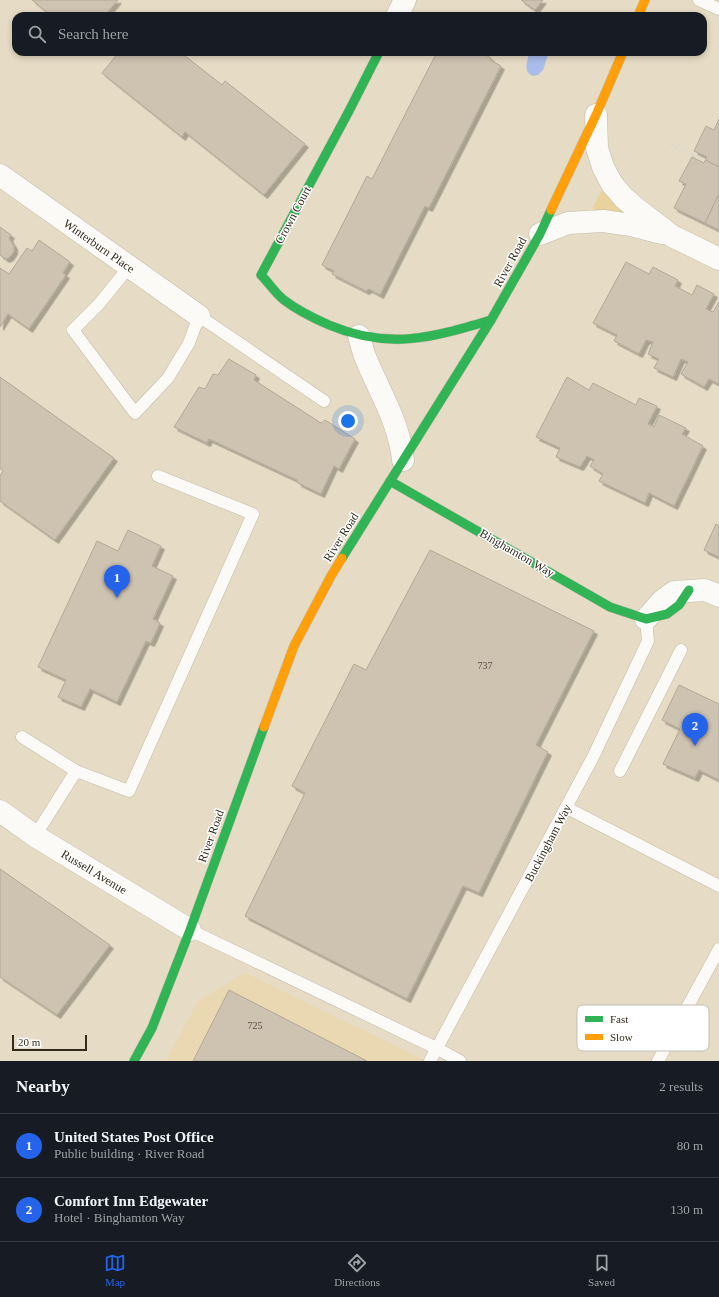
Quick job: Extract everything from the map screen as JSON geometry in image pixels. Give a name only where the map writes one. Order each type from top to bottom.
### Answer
[{"type":"main road","points":[[640,12],[645,0]]},
{"type":"main road","name":"Crown Court","points":[[377,56],[346,118],[261,275],[283,299],[302,311],[328,324],[359,336],[392,340],[454,330],[492,320]]},
{"type":"main road","name":"River Road","points":[[134,1061],[152,1028],[190,930],[294,646],[331,576],[492,320],[540,234],[596,115],[621,56]]},
{"type":"main road","name":"Binghamton Way","points":[[390,481],[610,607],[646,619]]},
{"type":"street","points":[[399,12],[405,0]]},
{"type":"street","points":[[596,115],[597,148],[603,167],[612,184],[624,198],[672,236]]},
{"type":"street","name":"Winterburn Place","points":[[0,175],[199,316]]},
{"type":"street","points":[[540,234],[568,223],[603,220],[631,225],[672,236],[719,259]]},
{"type":"street","points":[[359,336],[365,358],[394,419],[402,447],[403,460]]},
{"type":"street","points":[[646,619],[674,592],[706,590],[719,596]]},
{"type":"street","name":"Russell Avenue","points":[[0,811],[35,836],[190,930]]},
{"type":"lane","points":[[699,0],[719,10]]},
{"type":"lane","points":[[129,267],[98,304],[73,330],[135,413],[168,378],[189,343],[199,316],[324,401]]},
{"type":"lane","points":[[22,737],[76,771],[129,791],[253,514],[158,476]]},
{"type":"lane","name":"Buckingham Way","points":[[430,1061],[593,757],[648,640],[646,619]]},
{"type":"lane","points":[[620,771],[681,650]]},
{"type":"lane","points":[[35,836],[76,771]]},
{"type":"lane","points":[[567,808],[719,886]]},
{"type":"lane","points":[[190,930],[436,1048],[460,1061]]},
{"type":"lane","points":[[688,1005],[719,949]]},
{"type":"lane","points":[[658,1061],[663,1051]]},
{"type":"path","points":[[670,144],[706,160]]},
{"type":"shaded area","points":[[603,191],[634,218],[617,212],[594,210],[593,207]]},
{"type":"shaded area","points":[[245,973],[427,1061],[166,1061],[198,1001]]},
{"type":"water","points":[[528,56],[548,56],[543,70],[538,75],[533,76],[530,74],[526,66]]},
{"type":"building","points":[[32,0],[118,0],[108,12],[47,12]]},
{"type":"building","points":[[521,0],[543,0],[535,10]]},
{"type":"building","points":[[116,56],[185,56],[222,85],[225,81],[305,144],[264,195],[185,132],[182,137],[102,73]]},
{"type":"building","points":[[435,56],[487,56],[491,58],[490,60],[501,66],[429,208],[425,206],[380,295],[369,289],[366,291],[332,274],[334,271],[322,265],[367,176],[372,179]]},
{"type":"building","points":[[719,119],[719,167],[705,160],[707,157],[694,151],[706,126],[714,130]]},
{"type":"building","points":[[692,157],[704,163],[705,160],[719,167],[719,194],[705,223],[674,208],[686,184],[679,181]]},
{"type":"building","points":[[719,194],[719,230],[705,223]]},
{"type":"building","points":[[0,227],[11,235],[9,238],[14,246],[14,251],[10,257],[6,259],[0,255]]},
{"type":"building","points":[[39,240],[70,262],[63,273],[66,275],[29,329],[8,314],[0,327],[0,268],[9,274],[27,248],[32,251]]},
{"type":"building","points":[[626,262],[649,274],[653,267],[678,280],[675,286],[692,295],[697,285],[714,294],[706,309],[713,312],[719,302],[719,384],[709,379],[704,387],[681,374],[688,362],[681,359],[673,377],[654,368],[659,359],[648,354],[653,342],[646,340],[639,354],[614,341],[617,335],[593,323]]},
{"type":"building","points":[[229,359],[256,375],[254,380],[321,423],[325,420],[355,439],[339,469],[334,466],[321,494],[298,483],[297,480],[209,439],[207,443],[174,427],[199,387],[205,389],[213,374],[218,375]]},
{"type":"building","points":[[0,377],[114,458],[55,540],[0,501],[0,476],[3,471],[0,468]]},
{"type":"building","points":[[567,377],[589,390],[593,383],[636,405],[639,398],[657,406],[648,424],[654,427],[659,415],[686,428],[682,434],[703,446],[674,506],[649,493],[645,503],[599,481],[603,474],[590,466],[594,460],[587,456],[580,467],[556,457],[560,448],[536,437]]},
{"type":"building","points":[[716,524],[719,526],[719,557],[704,550]]},
{"type":"building","points":[[128,530],[161,546],[152,566],[173,576],[153,619],[160,623],[151,643],[146,641],[117,702],[90,689],[81,707],[58,697],[66,680],[38,667],[97,541],[118,551]]},
{"type":"building","points":[[430,550],[594,631],[536,745],[548,752],[479,893],[463,886],[407,999],[245,916],[305,793],[292,786],[354,664],[366,670]]},
{"type":"building","points":[[679,685],[719,704],[719,780],[699,770],[695,778],[663,764],[680,729],[662,720]]},
{"type":"building","points":[[0,869],[110,945],[57,1015],[0,977]]},
{"type":"building","points":[[229,990],[367,1061],[193,1061]]},
{"type":"traffic: fast","points":[[377,56],[261,275],[289,304],[311,317],[351,333],[371,337],[410,339],[449,332],[491,320]]},
{"type":"traffic: fast","points":[[342,558],[491,320],[540,234],[551,210]]},
{"type":"traffic: fast","points":[[390,481],[610,607],[646,619],[667,614],[679,605],[689,590]]},
{"type":"traffic: fast","points":[[134,1061],[152,1028],[190,930],[264,727]]},
{"type":"traffic: slow","points":[[640,12],[645,0]]},
{"type":"traffic: slow","points":[[551,210],[596,115],[621,56]]},
{"type":"traffic: slow","points":[[264,727],[294,646],[342,558]]},
{"type":"place","name":"United States Post Office","points":[[117,598]]},
{"type":"place","name":"Comfort Inn Edgewater","points":[[695,746]]}]
